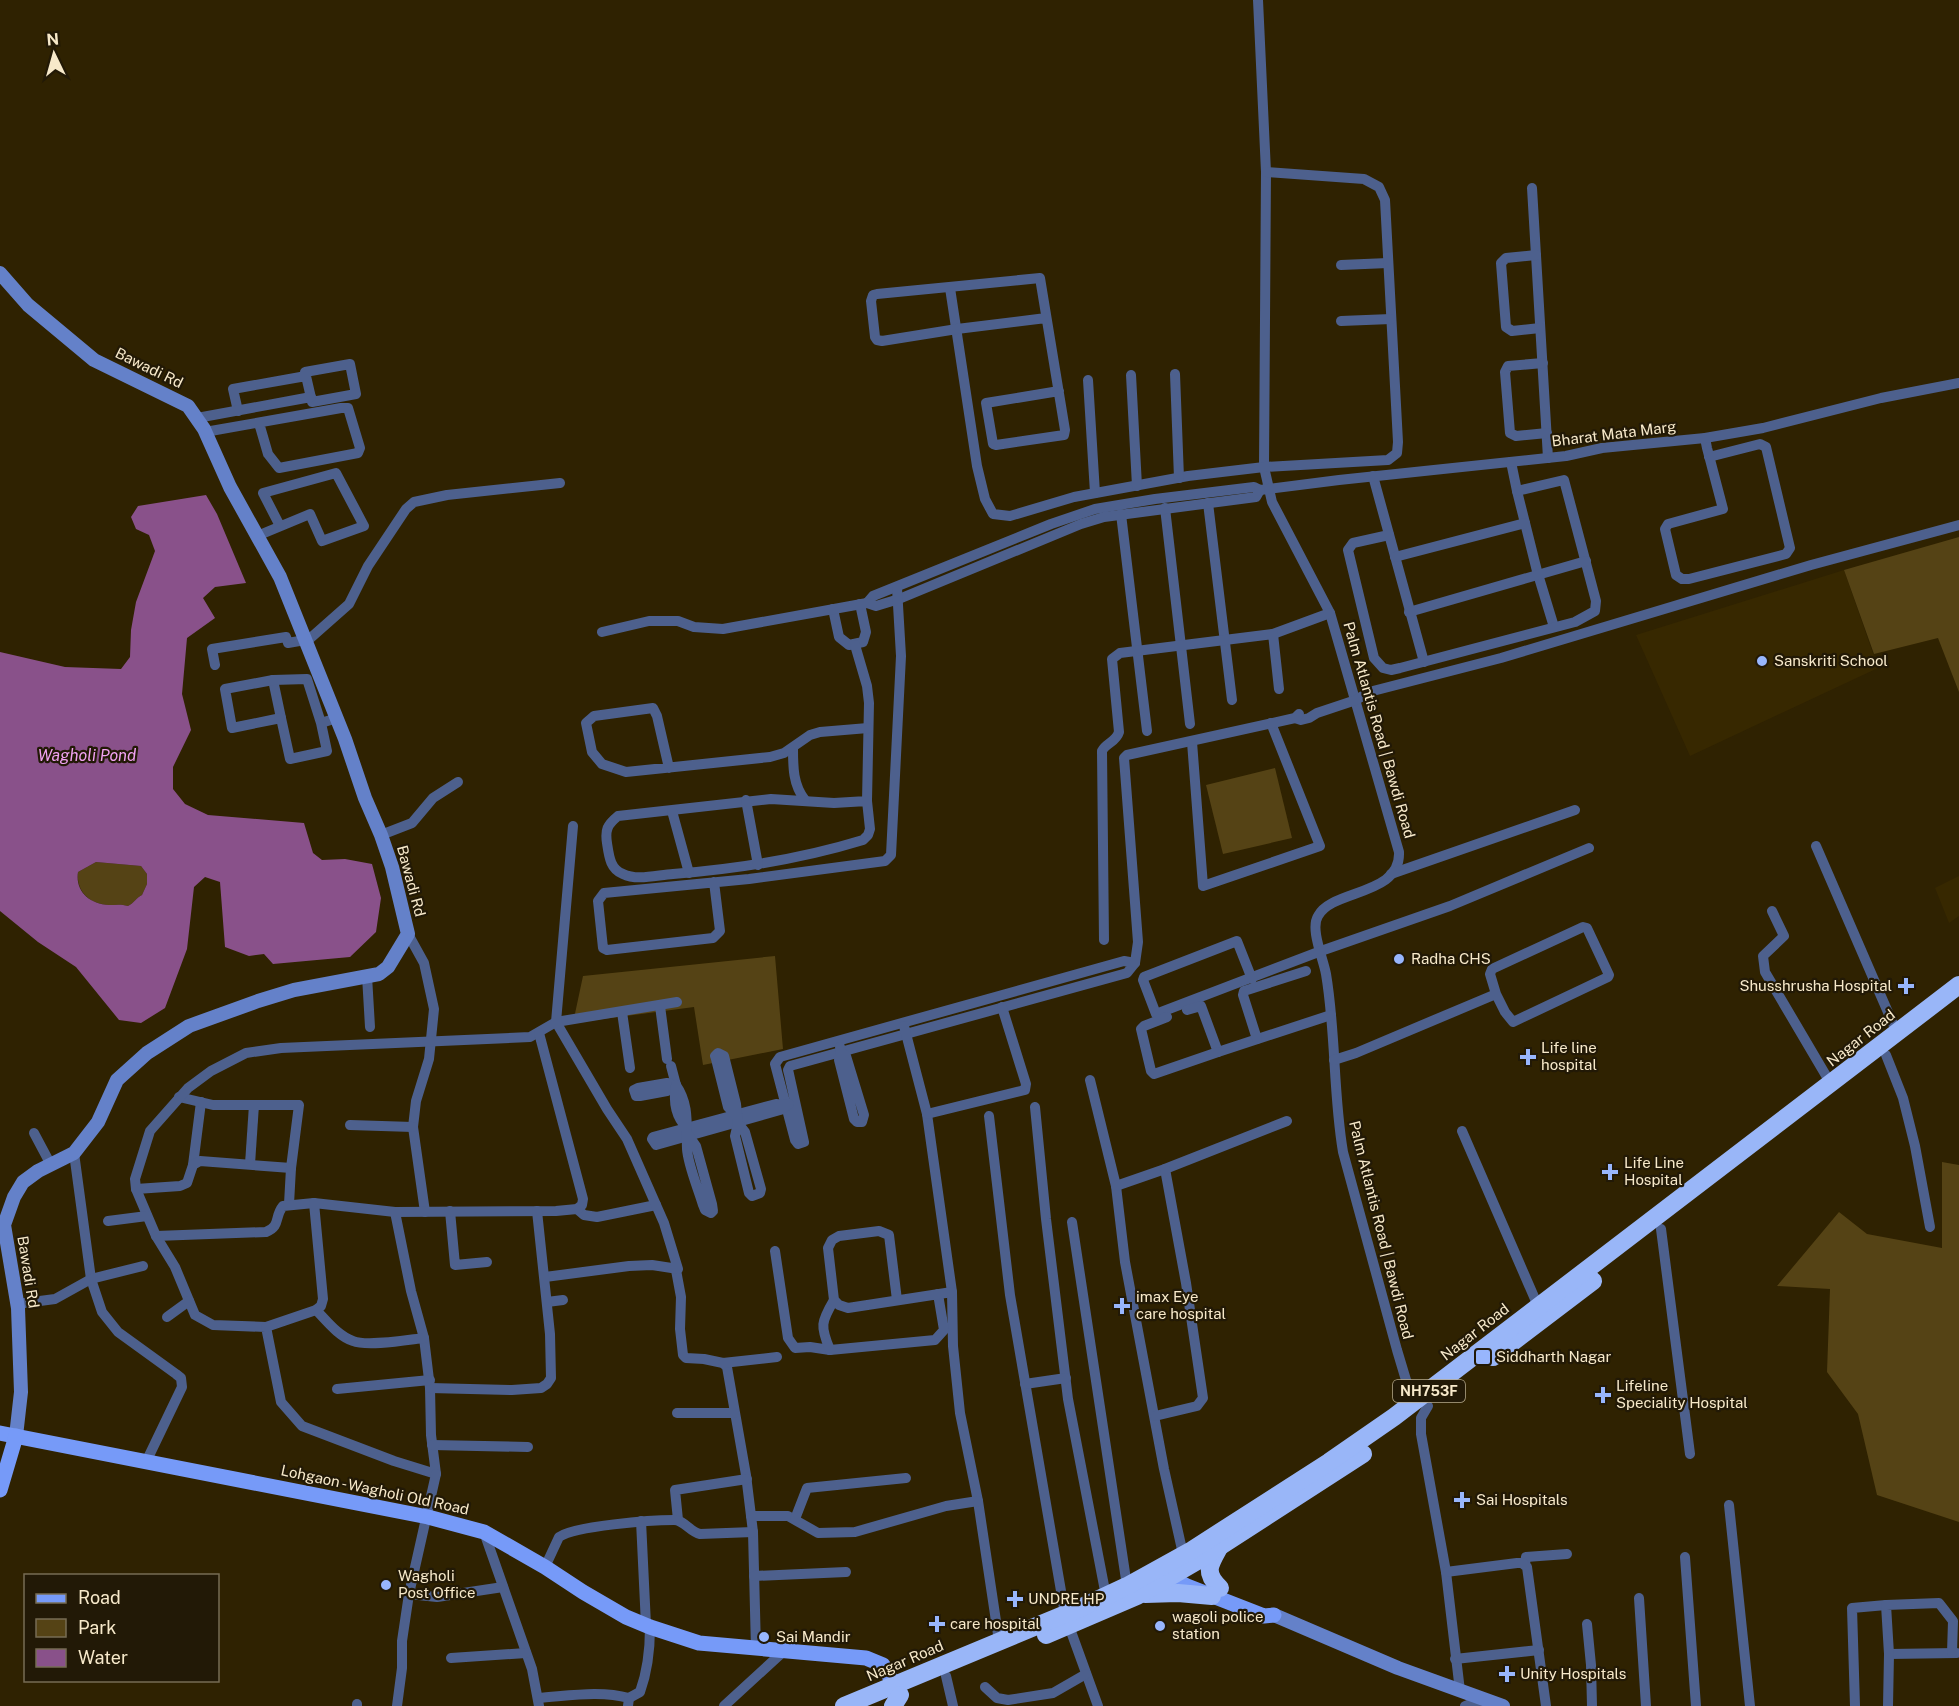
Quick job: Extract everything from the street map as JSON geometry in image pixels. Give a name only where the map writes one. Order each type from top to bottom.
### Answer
[{"type":"highway","name":"Nagar Road","points":[[1524,1325],[1538,1306],[1959,986]]},
{"type":"highway","name":"Nagar Road","points":[[1174,1566],[1220,1546],[1337,1472],[1524,1325],[1661,1229],[1959,1001]]},
{"type":"highway","name":"Nagar Road","points":[[855,1705],[896,1695],[946,1676],[1132,1591],[1174,1566],[1422,1403]]},
{"type":"highway","points":[[1132,1591],[1216,1592],[1209,1572],[1210,1565],[1220,1546]]},
{"type":"highway","name":"Nagar Road","points":[[896,1695],[999,1641],[1067,1620],[1106,1596],[1132,1591]]},
{"type":"main road","name":"Lohgaon - Wagholi Old Road","points":[[0,1433],[428,1516],[484,1532],[592,1597],[648,1626],[699,1643],[866,1658],[883,1665],[896,1695]]},
{"type":"main road","points":[[0,1490],[16,1436]]},
{"type":"main road","points":[[1174,1566],[1216,1592],[1264,1616],[1274,1615]]},
{"type":"street","name":"Palm Atlantis Road | Bawdi Road","points":[[1258,0],[1266,172],[1264,490],[1330,614],[1399,852],[1400,863],[1390,875],[1360,894],[1324,908],[1317,917],[1315,928],[1331,1015],[1337,1120],[1343,1152],[1406,1380],[1422,1403]]},
{"type":"street","points":[[950,288],[977,466],[985,499],[993,514],[1010,516],[1074,497],[1179,478],[1264,467],[1388,460],[1397,453],[1398,442],[1385,200],[1379,187],[1364,179],[1266,172]]},
{"type":"street","points":[[1532,188],[1548,458]]},
{"type":"street","points":[[1536,255],[1506,258],[1500,263],[1506,327],[1512,331],[1540,328]]},
{"type":"street","points":[[1341,265],[1388,263]]},
{"type":"street","name":"Bawadi Rd","points":[[0,273],[28,305],[94,360],[188,406],[197,418],[230,487],[280,577],[381,835],[392,867],[408,934],[388,968],[379,974],[294,990],[258,1001],[189,1026],[147,1053],[117,1080],[98,1122],[74,1153],[38,1171],[23,1182],[2,1218],[4,1255],[17,1304],[21,1392],[16,1436]]},
{"type":"street","points":[[1046,318],[882,341],[875,337],[872,301],[873,295],[1040,278],[1046,318],[1059,391],[1065,430],[1064,435],[996,446],[991,439],[986,403],[1059,391]]},
{"type":"street","points":[[1341,321],[1391,319]]},
{"type":"street","points":[[1543,363],[1508,366],[1505,372],[1510,433],[1516,436],[1547,433]]},
{"type":"street","points":[[350,364],[356,394],[312,402],[306,376],[305,372],[350,364]]},
{"type":"street","points":[[1175,374],[1179,478]]},
{"type":"street","points":[[1131,375],[1137,486]]},
{"type":"street","points":[[237,411],[232,389],[306,376]]},
{"type":"street","points":[[1088,380],[1095,493]]},
{"type":"street","name":"Bharat Mata Marg","points":[[1264,490],[1548,458],[1602,448],[1705,438],[1762,428],[1862,403],[1959,383]]},
{"type":"street","points":[[197,418],[311,398]]},
{"type":"street","points":[[205,432],[348,408],[360,448],[358,453],[279,468],[268,453],[259,423]]},
{"type":"street","points":[[970,415],[988,412]]},
{"type":"street","points":[[1705,438],[1709,457],[1723,509],[1668,524],[1665,529],[1676,575],[1682,579],[1776,557],[1790,551],[1766,447],[1760,444],[1709,457]]},
{"type":"street","points":[[1511,462],[1538,575],[1554,627]]},
{"type":"street","points":[[257,536],[310,514],[322,541],[364,526],[336,474],[264,493],[280,526]]},
{"type":"street","points":[[1373,476],[1424,662]]},
{"type":"street","points":[[1389,535],[1353,543],[1348,550],[1374,658],[1383,669],[1391,670],[1424,662],[1575,622],[1595,611],[1596,602],[1564,480],[1517,491]]},
{"type":"street","points":[[215,665],[212,649],[286,637],[288,643],[305,641],[349,604],[368,566],[406,509],[414,502],[447,495],[560,483]]},
{"type":"street","points":[[864,604],[873,596],[1095,509],[1254,487],[1264,490]]},
{"type":"street","points":[[602,632],[649,621],[678,621],[694,627],[723,628],[864,604],[876,606],[899,599],[1081,524],[1121,514],[1256,497],[1264,490]]},
{"type":"street","points":[[1208,503],[1232,700]]},
{"type":"street","points":[[1165,508],[1190,724]]},
{"type":"street","points":[[1121,514],[1147,731]]},
{"type":"street","points":[[1395,557],[1525,523]]},
{"type":"street","points":[[790,1104],[775,1064],[780,1057],[840,1046],[1007,1002],[1099,975],[1124,961],[1135,963],[1138,942],[1124,758],[1127,756],[1295,718],[1302,713],[1317,713],[1356,700],[1369,692],[1501,658],[1811,565],[1959,525]]},
{"type":"street","points":[[1409,612],[1586,561]]},
{"type":"street","points":[[714,882],[720,931],[713,938],[608,950],[603,948],[598,901],[604,893],[885,861],[891,855],[900,686],[897,588]]},
{"type":"street","points":[[833,609],[839,637],[849,645],[855,645],[862,642],[866,632],[864,604]]},
{"type":"street","points":[[1104,940],[1102,751],[1105,746],[1118,738],[1119,732],[1112,659],[1116,655],[1138,651],[1273,634],[1330,614]]},
{"type":"street","points":[[1273,634],[1279,689]]},
{"type":"street","points":[[855,645],[867,686],[867,801],[870,829],[863,840],[758,865],[632,878],[620,874],[611,864],[605,832],[608,824],[618,816],[746,800],[806,800],[834,803],[867,801]]},
{"type":"street","points":[[273,680],[282,718],[290,759],[327,751],[307,679],[273,680],[225,689],[232,728],[282,718]]},
{"type":"street","points":[[669,768],[653,708],[594,716],[586,723],[592,752],[602,764],[626,772],[669,768],[770,757],[784,753],[810,735],[820,732],[868,728]]},
{"type":"street","points":[[321,723],[337,718]]},
{"type":"street","points":[[1192,742],[1203,886],[1320,846],[1271,723]]},
{"type":"street","points":[[793,748],[793,769],[797,790],[806,800]]},
{"type":"street","points":[[381,835],[412,823],[433,798],[458,782]]},
{"type":"street","points":[[746,800],[758,865]]},
{"type":"street","points":[[1390,875],[1575,810]]},
{"type":"street","points":[[672,811],[689,873]]},
{"type":"street","points":[[573,826],[556,1023],[627,1139],[656,1205],[678,1269],[675,1270],[681,1296],[680,1329],[683,1355],[690,1359],[723,1363],[777,1357]]},
{"type":"street","points":[[1816,846],[1897,1033]]},
{"type":"street","points":[[1252,979],[1237,941],[1144,977],[1143,980],[1156,1014],[1252,979],[1321,951],[1450,906],[1589,848]]},
{"type":"street","points":[[1772,911],[1784,936],[1763,956],[1765,972],[1831,1084]]},
{"type":"street","points":[[1583,927],[1587,928],[1609,975],[1513,1022],[1496,994],[1490,974],[1492,969],[1583,927]]},
{"type":"street","points":[[408,934],[419,952],[426,972],[434,1009],[429,1059],[416,1101],[413,1127],[425,1212]]},
{"type":"street","points":[[1257,1039],[1244,991],[1306,970]]},
{"type":"street","points":[[367,976],[370,1028]]},
{"type":"street","points":[[1334,1060],[1356,1053],[1496,994]]},
{"type":"street","points":[[314,1203],[323,1299],[321,1306],[316,1310],[266,1327],[213,1325],[195,1315],[176,1267],[156,1236],[136,1189],[137,1168],[150,1131],[179,1097],[211,1071],[246,1053],[281,1048],[530,1037],[556,1023],[677,1002]]},
{"type":"street","points":[[927,1114],[1025,1090],[1026,1084],[1007,1002]]},
{"type":"street","points":[[660,1006],[669,1063],[676,1085],[673,1098],[679,1120],[688,1132],[696,1146],[712,1204],[711,1213],[705,1210],[687,1150],[688,1132]]},
{"type":"street","points":[[1218,1052],[1201,1006],[1143,1026],[1141,1029],[1151,1071],[1154,1074],[1331,1015]]},
{"type":"street","points":[[622,1012],[630,1068]]},
{"type":"street","points":[[904,1029],[927,1114],[952,1292],[953,1346],[960,1413],[978,1501],[999,1641]]},
{"type":"street","points":[[156,1236],[266,1232],[273,1229],[277,1223],[279,1211],[283,1206],[289,1204],[314,1203],[395,1212],[577,1209],[582,1205],[582,1199],[539,1033]]},
{"type":"street","points":[[840,1046],[846,1056],[864,1115],[862,1122],[856,1122],[854,1119],[838,1060],[840,1046]]},
{"type":"street","points":[[789,1068],[840,1046]]},
{"type":"street","points":[[737,1119],[728,1107],[715,1056],[718,1053],[723,1056],[736,1104],[737,1119],[735,1136],[749,1193],[752,1196],[761,1189],[745,1132],[737,1119]]},
{"type":"street","points":[[1886,1055],[1903,1098],[1915,1146],[1930,1227]]},
{"type":"street","points":[[776,1061],[789,1068]]},
{"type":"street","points":[[789,1068],[790,1104]]},
{"type":"street","points":[[1090,1080],[1116,1186],[1125,1262],[1164,1468],[1174,1566]]},
{"type":"street","points":[[179,1097],[213,1105],[298,1105],[289,1204]]},
{"type":"street","points":[[136,1189],[180,1186],[187,1183],[193,1165],[201,1102]]},
{"type":"street","points":[[688,1132],[780,1110],[790,1104]]},
{"type":"street","points":[[250,1164],[254,1105]]},
{"type":"street","points":[[1035,1107],[1046,1219],[1066,1378],[1106,1596]]},
{"type":"street","points":[[989,1116],[1010,1295],[1067,1620],[1098,1706]]},
{"type":"street","points":[[1116,1186],[1287,1121]]},
{"type":"street","points":[[350,1125],[413,1127]]},
{"type":"street","points":[[1462,1131],[1538,1306]]},
{"type":"street","points":[[34,1133],[51,1165]]},
{"type":"street","points":[[74,1153],[92,1279],[102,1312],[118,1332],[176,1374],[183,1383],[146,1462]]},
{"type":"street","points":[[193,1165],[200,1161],[291,1168]]},
{"type":"street","points":[[1155,1416],[1197,1406],[1203,1398],[1186,1283],[1165,1169]]},
{"type":"street","points":[[577,1209],[584,1215],[597,1217],[656,1205]]},
{"type":"street","points":[[450,1211],[455,1265],[487,1262]]},
{"type":"street","points":[[337,1389],[430,1384],[512,1390],[541,1388],[548,1384],[551,1378],[547,1302],[537,1211]]},
{"type":"street","points":[[395,1212],[411,1291],[424,1338],[430,1384],[432,1445],[436,1474],[409,1594],[402,1641],[398,1706]]},
{"type":"street","points":[[108,1221],[147,1216]]},
{"type":"street","points":[[1072,1222],[1132,1591]]},
{"type":"street","points":[[1661,1229],[1690,1454]]},
{"type":"street","points":[[830,1350],[824,1336],[823,1319],[834,1300],[828,1248],[832,1240],[839,1236],[879,1231],[889,1235],[897,1300]]},
{"type":"street","points":[[775,1251],[788,1338],[795,1348],[810,1347],[830,1350],[935,1340],[944,1330],[938,1294]]},
{"type":"street","points":[[545,1276],[629,1266],[652,1265],[675,1270]]},
{"type":"street","points":[[17,1304],[55,1299],[92,1279],[142,1266]]},
{"type":"street","points":[[834,1300],[839,1305],[848,1308],[952,1292]]},
{"type":"street","points":[[547,1302],[563,1300]]},
{"type":"street","points":[[167,1317],[189,1301]]},
{"type":"street","points":[[316,1310],[341,1335],[353,1342],[424,1338]]},
{"type":"street","points":[[266,1327],[281,1402],[302,1426],[394,1461],[436,1474]]},
{"type":"street","points":[[723,1363],[727,1367],[747,1479],[753,1532],[756,1649]]},
{"type":"street","points":[[1025,1384],[1066,1378]]},
{"type":"street","points":[[1422,1403],[1421,1434],[1446,1572],[1460,1691]]},
{"type":"street","points":[[677,1413],[734,1413]]},
{"type":"street","points":[[432,1445],[528,1447]]},
{"type":"street","points":[[795,1519],[807,1488],[906,1478]]},
{"type":"street","points":[[678,1520],[675,1490],[747,1479]]},
{"type":"street","points":[[751,1516],[788,1516],[818,1533],[855,1532],[946,1506],[978,1501]]},
{"type":"street","points":[[1729,1505],[1750,1706]]},
{"type":"street","points":[[545,1567],[559,1537],[564,1533],[641,1521],[678,1520],[693,1533],[753,1532]]},
{"type":"street","points":[[484,1532],[532,1669],[538,1702],[598,1694],[616,1695],[629,1702],[640,1692],[649,1664],[641,1521]]},
{"type":"street","points":[[494,1560],[504,1556],[509,1546]]},
{"type":"street","points":[[1546,1706],[1529,1572],[1525,1564],[1526,1557],[1567,1554]]},
{"type":"street","points":[[1684,1557],[1696,1706]]},
{"type":"street","points":[[1446,1572],[1517,1563],[1525,1564]]},
{"type":"street","points":[[754,1576],[846,1572]]},
{"type":"street","points":[[409,1594],[437,1598],[502,1587]]},
{"type":"street","points":[[1639,1598],[1646,1706]]},
{"type":"street","points":[[1855,1706],[1852,1608],[1939,1603],[1953,1621],[1956,1653],[1889,1654]]},
{"type":"street","points":[[1886,1605],[1889,1654],[1888,1706]]},
{"type":"street","points":[[1274,1615],[1482,1702],[1503,1706]]},
{"type":"street","points":[[1587,1624],[1592,1706]]},
{"type":"street","points":[[730,1704],[785,1650]]},
{"type":"street","points":[[1455,1659],[1539,1650]]},
{"type":"street","points":[[451,1658],[526,1653]]},
{"type":"street","points":[[985,1687],[997,1698],[1008,1700],[1053,1693],[1086,1674]]},
{"type":"street","points":[[946,1676],[952,1706]]},
{"type":"street","points":[[1466,1706],[1482,1702]]},
{"type":"shaded area","name":"Sanskriti School","points":[[1844,570],[1878,668],[1690,756],[1636,635]]},
{"type":"shaded area","points":[[1959,876],[1959,916],[1949,923],[1935,888]]},
{"type":"green space","points":[[1959,537],[1959,692],[1938,638],[1874,654],[1844,570]]},
{"type":"green space","points":[[1275,768],[1292,838],[1223,854],[1206,785]]},
{"type":"green space","points":[[96,862],[141,866],[147,874],[147,884],[142,895],[128,906],[102,904],[90,899],[79,885],[78,872]]},
{"type":"green space","points":[[775,956],[783,1049],[703,1065],[694,1007],[573,1023],[583,976]]},
{"type":"green space","points":[[1942,1162],[1959,1165],[1959,1522],[1877,1495],[1858,1414],[1827,1372],[1830,1289],[1777,1286],[1839,1212],[1867,1234],[1942,1248]]},
{"type":"water","name":"Wagholi Pond","points":[[206,495],[217,514],[246,583],[215,587],[203,598],[215,618],[187,638],[182,694],[191,730],[173,767],[173,789],[185,804],[208,815],[304,823],[313,853],[322,860],[345,859],[372,864],[381,898],[376,932],[350,957],[273,964],[264,954],[249,956],[225,947],[220,882],[205,877],[194,887],[187,949],[165,1008],[141,1023],[119,1020],[76,967],[38,942],[0,911],[0,652],[65,667],[121,669],[130,657],[131,630],[136,602],[155,551],[149,535],[136,529],[131,517],[138,506]],"holes":[[[96,862],[141,866],[147,874],[147,884],[142,895],[128,906],[95,902],[81,891],[78,872]]]},
{"type":"place","name":"Sanskriti School","points":[[1762,661]]},
{"type":"place","name":"Radha CHS","points":[[1399,959]]},
{"type":"place","name":"Shusshrusha Hospital","points":[[1906,986]]},
{"type":"place","name":"Life line hospital","points":[[1528,1057]]},
{"type":"place","name":"Life Line Hospital","points":[[1610,1172]]},
{"type":"place","name":"imax Eye care hospital","points":[[1122,1306]]},
{"type":"place","name":"Siddharth Nagar","points":[[1483,1357]]},
{"type":"place","name":"Lifeline Speciality Hospital","points":[[1603,1395]]},
{"type":"place","name":"Sai Hospitals","points":[[1462,1500]]},
{"type":"place","name":"Wagholi Post Office","points":[[386,1585]]},
{"type":"place","name":"UNDRE HP","points":[[1015,1599]]},
{"type":"place","name":"care hospital","points":[[937,1624]]},
{"type":"place","name":"wagoli police station","points":[[1160,1626]]},
{"type":"place","name":"Sai Mandir","points":[[764,1637]]},
{"type":"place","name":"Unity Hospitals","points":[[1507,1674]]}]
